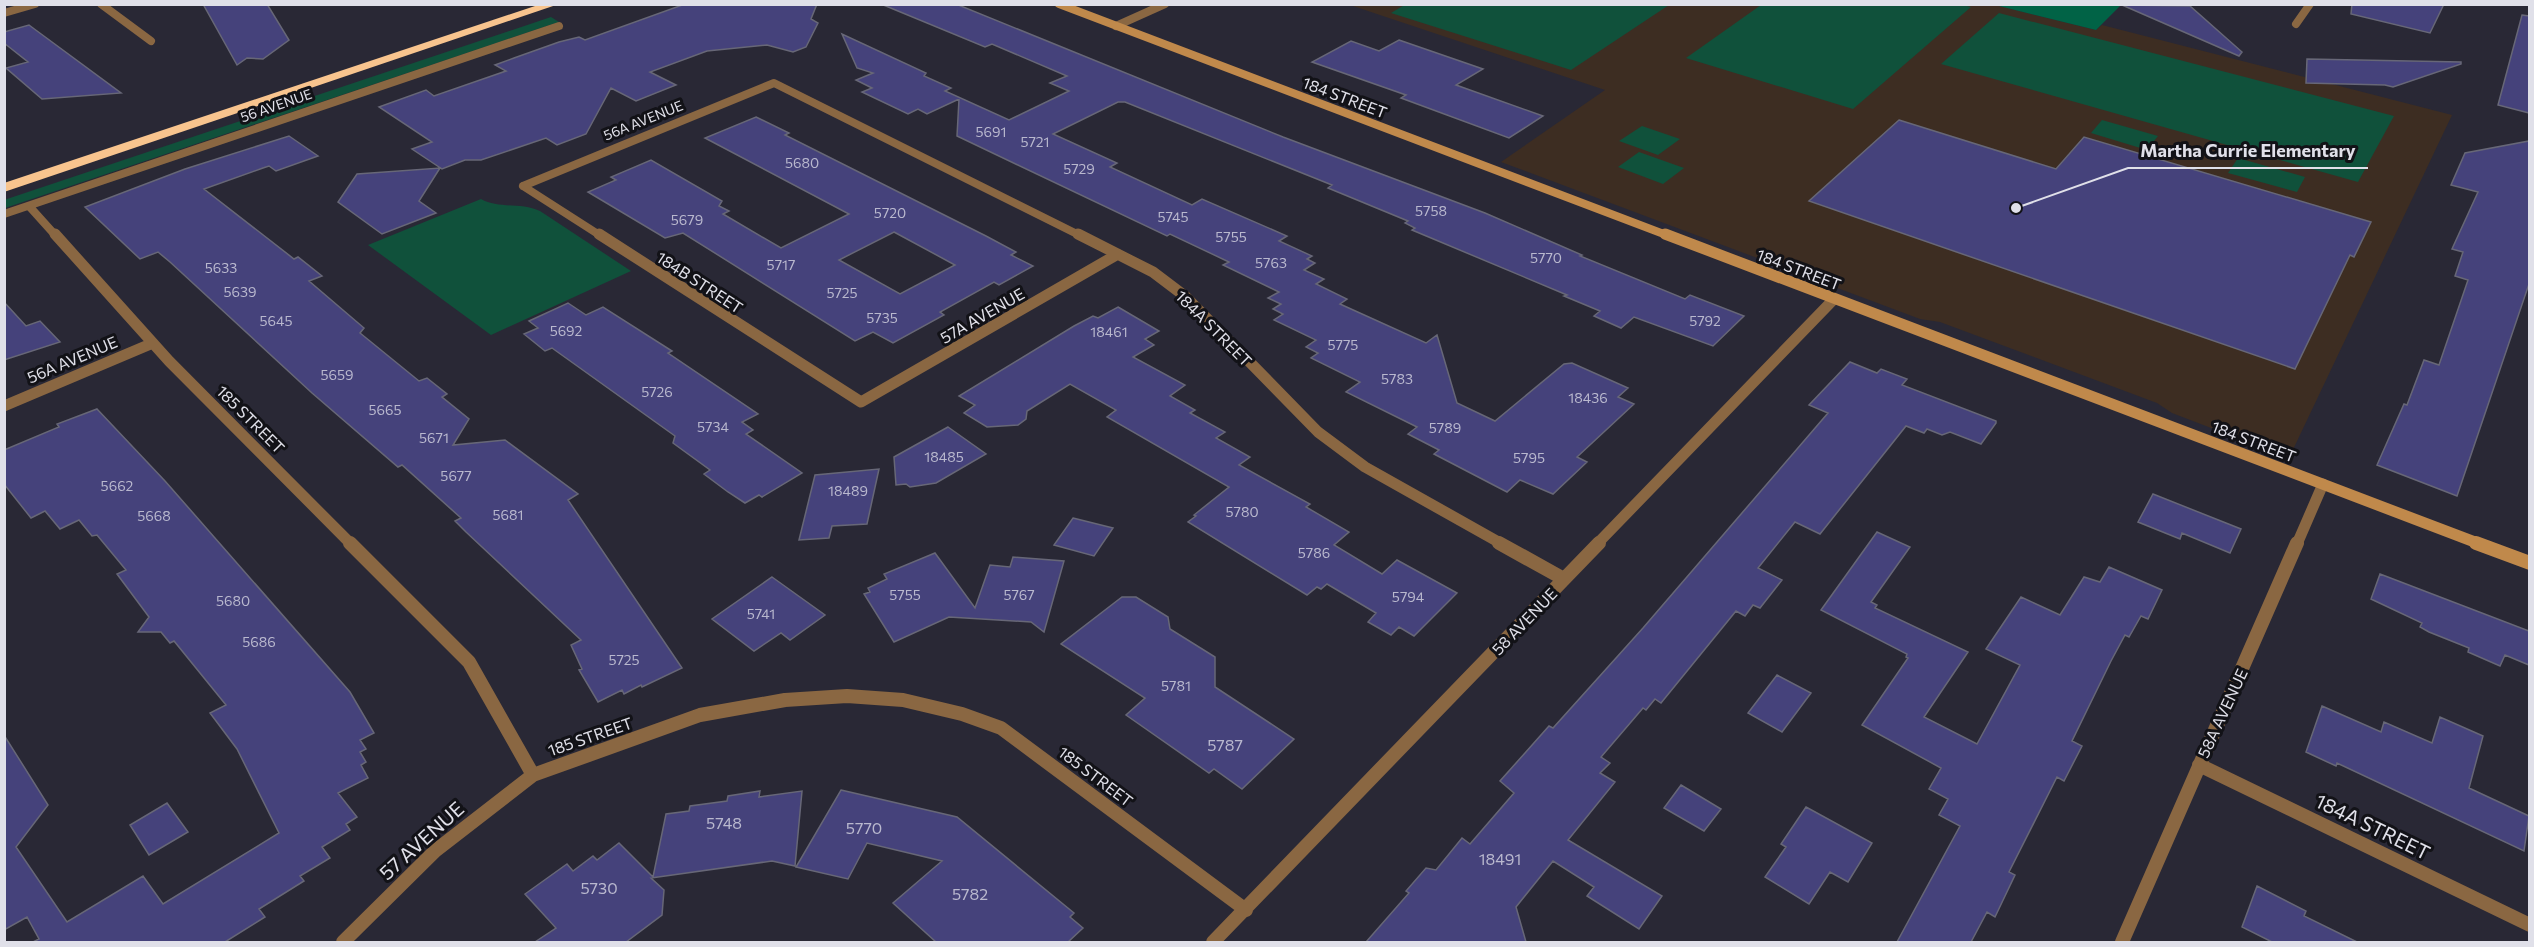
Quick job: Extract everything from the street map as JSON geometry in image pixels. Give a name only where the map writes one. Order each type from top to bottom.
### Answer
[{"type":"highway","name":"56 AVENUE","points":[[4,188],[554,4]]},
{"type":"main road","name":"184 STREET","points":[[1059,4],[2529,563]]},
{"type":"street","points":[[4,13],[35,4]]},
{"type":"street","points":[[101,4],[151,41]]},
{"type":"street","points":[[1116,26],[1165,4]]},
{"type":"street","points":[[2296,24],[2310,4]]},
{"type":"street","name":"56 AVENUE","points":[[4,214],[558,26]]},
{"type":"street","name":"56A AVENUE","points":[[523,186],[774,83]]},
{"type":"street","name":"184A STREET","points":[[774,83],[1153,272],[1186,297],[1318,432],[1365,467],[1564,579]]},
{"type":"street","name":"184B STREET","points":[[523,186],[861,402]]},
{"type":"street","name":"185 STREET","points":[[29,206],[153,344],[469,662],[533,775],[700,716],[785,700],[847,696],[903,700],[962,714],[1001,728],[1246,910]]},
{"type":"street","name":"57A AVENUE","points":[[861,402],[1118,254]]},
{"type":"street","name":"58 AVENUE","points":[[1214,942],[1834,298]]},
{"type":"street","name":"56A AVENUE","points":[[4,406],[153,344]]},
{"type":"street","name":"58A AVENUE","points":[[2122,942],[2324,484]]},
{"type":"street","name":"184A STREET","points":[[2199,765],[2529,925]]},
{"type":"street","name":"57 AVENUE","points":[[343,942],[435,851],[533,775]]},
{"type":"shaded area","points":[[1356,4],[1995,5],[2096,30],[2102,25],[2452,115],[2289,458],[2172,413],[2157,403],[1940,322],[1920,319],[1501,162],[1605,90],[1353,6]]},
{"type":"green space","points":[[1406,4],[1669,5],[1571,70],[1391,13]]},
{"type":"green space","points":[[1761,5],[1963,5],[1971,7],[1853,109],[1686,58]]},
{"type":"green space","points":[[1995,5],[2121,5],[2096,30]]},
{"type":"green space","points":[[1999,13],[2394,116],[2358,182],[1941,64]]},
{"type":"green space","points":[[551,17],[559,22],[5,208],[4,200]]},
{"type":"green space","points":[[2102,120],[2158,136],[2147,150],[2091,133]]},
{"type":"green space","points":[[1642,126],[1680,139],[1658,155],[1619,141]]},
{"type":"green space","points":[[1639,152],[1684,168],[1663,184],[1618,167]]},
{"type":"green space","points":[[2238,158],[2305,177],[2297,192],[2228,173]]},
{"type":"green space","points":[[481,199],[495,204],[533,208],[540,211],[631,271],[491,335],[368,245]]},
{"type":"building","points":[[203,4],[267,4],[289,40],[263,59],[247,58],[237,65]]},
{"type":"building","points":[[685,4],[817,4],[811,19],[818,23],[806,47],[793,52],[767,45],[707,51],[650,72],[676,85],[636,101],[611,88],[586,134],[557,145],[546,138],[481,160],[465,160],[442,169],[412,149],[432,142],[379,107],[426,90],[434,96],[506,71],[495,65],[514,58],[559,42],[579,37],[585,40]]},
{"type":"building","points":[[881,4],[956,4],[1283,137],[1485,213],[1582,255],[1580,256],[1685,299],[1690,295],[1744,316],[1713,346],[1634,317],[1621,328],[1594,316],[1600,311],[1412,230],[1415,228],[1405,223],[1408,221],[1328,188],[1332,185],[1125,102],[1118,102],[1053,134],[1117,163],[1110,167],[1192,205],[1202,199],[1287,236],[1279,241],[1312,256],[1307,259],[1315,263],[1304,270],[1324,279],[1316,284],[1347,299],[1340,304],[1426,343],[1437,335],[1457,403],[1495,421],[1564,364],[1572,363],[1628,388],[1618,397],[1634,404],[1577,457],[1587,462],[1553,494],[1520,480],[1507,492],[1434,454],[1439,450],[1408,434],[1417,427],[1346,392],[1360,382],[1311,358],[1318,353],[1306,347],[1316,340],[1274,320],[1283,314],[1273,309],[1281,304],[1268,298],[1279,292],[1223,265],[1229,262],[1170,234],[1167,236],[957,136],[959,99],[927,114],[918,109],[908,114],[862,92],[872,88],[856,80],[873,73],[857,68],[842,34],[926,73],[924,76],[951,88],[945,91],[1009,120],[1069,91],[1050,83],[1067,76],[992,44],[985,47]]},
{"type":"building","points":[[2352,4],[2444,4],[2430,33],[2351,14]]},
{"type":"building","points":[[2122,5],[2190,6],[2242,52],[2239,56]]},
{"type":"building","points":[[2522,15],[2529,16],[2529,113],[2498,105]]},
{"type":"building","points":[[29,25],[121,93],[42,99],[6,68],[28,62],[4,43],[4,32]]},
{"type":"building","points":[[1399,40],[1483,69],[1456,85],[1543,116],[1509,138],[1401,98],[1406,95],[1312,62],[1351,41],[1379,51]]},
{"type":"building","points":[[2307,59],[2461,62],[2461,64],[2393,87],[2306,83]]},
{"type":"building","points":[[756,117],[789,133],[785,135],[1016,252],[1011,255],[1033,266],[999,285],[994,282],[940,312],[944,315],[893,343],[873,332],[855,341],[683,233],[665,238],[588,192],[616,180],[611,177],[651,160],[722,201],[719,206],[729,211],[723,214],[781,248],[849,214],[705,138]],"holes":[[[894,232],[955,265],[900,294],[839,260]]]},
{"type":"building","points":[[1899,120],[2056,169],[2084,137],[2371,222],[2354,257],[2350,255],[2295,369],[1809,201]]},
{"type":"building","points":[[289,136],[318,156],[276,171],[269,166],[204,189],[294,259],[298,257],[322,276],[309,281],[364,328],[360,333],[419,381],[427,378],[447,394],[442,397],[469,419],[453,445],[505,440],[578,494],[568,500],[682,668],[642,687],[641,685],[624,694],[622,690],[598,702],[579,670],[582,669],[571,645],[581,640],[455,521],[461,518],[402,465],[398,467],[312,393],[158,252],[140,259],[85,207],[185,169]]},
{"type":"building","points":[[2529,141],[2529,284],[2457,496],[2377,465],[2404,404],[2407,405],[2424,360],[2439,365],[2468,280],[2455,276],[2463,252],[2452,249],[2478,192],[2451,185],[2465,153]]},
{"type":"building","points":[[440,168],[419,201],[436,213],[382,234],[338,202],[357,174]]},
{"type":"building","points":[[4,302],[26,326],[40,321],[60,342],[4,360]]},
{"type":"building","points":[[568,303],[586,315],[603,307],[672,351],[668,353],[758,414],[742,422],[753,430],[746,434],[802,473],[762,497],[759,495],[745,503],[728,492],[704,474],[710,470],[673,443],[675,436],[552,348],[545,351],[524,334],[538,328],[529,321]]},
{"type":"building","points":[[1118,307],[1159,331],[1145,339],[1154,345],[1133,357],[1185,385],[1170,396],[1195,410],[1190,413],[1225,432],[1216,438],[1250,457],[1239,465],[1310,504],[1306,507],[1349,532],[1334,545],[1382,574],[1397,560],[1457,593],[1414,636],[1399,627],[1391,635],[1368,622],[1376,613],[1327,584],[1321,589],[1317,587],[1307,595],[1188,522],[1229,487],[1107,417],[1116,410],[1070,384],[1027,411],[1026,419],[1018,425],[987,427],[964,413],[975,405],[959,396],[1074,326],[1093,316],[1098,318]]},
{"type":"building","points":[[1850,362],[1877,373],[1881,369],[1907,379],[1902,385],[1996,421],[1996,423],[1981,444],[1950,432],[1942,435],[1927,429],[1924,433],[1906,426],[1820,534],[1795,522],[1758,568],[1782,580],[1760,608],[1753,605],[1745,616],[1736,611],[1661,703],[1655,699],[1646,710],[1643,708],[1601,757],[1610,763],[1600,773],[1615,782],[1568,840],[1662,896],[1639,929],[1587,896],[1594,887],[1553,861],[1516,907],[1526,942],[1366,942],[1409,893],[1406,891],[1426,868],[1436,870],[1462,838],[1470,844],[1514,793],[1500,781],[1549,726],[1553,728],[1643,628],[1828,413],[1809,405]]},
{"type":"building","points":[[97,409],[165,481],[350,692],[374,733],[360,740],[366,749],[360,752],[366,762],[361,765],[368,778],[338,793],[357,817],[346,824],[350,830],[322,847],[330,858],[300,876],[304,881],[259,909],[265,917],[225,942],[33,942],[39,939],[27,917],[4,930],[4,735],[48,805],[16,847],[67,922],[143,876],[163,904],[279,833],[237,749],[210,713],[226,705],[174,641],[170,643],[161,632],[138,632],[149,617],[117,574],[126,570],[97,535],[92,536],[79,520],[60,529],[45,511],[31,518],[4,484],[4,450],[59,427],[57,424]]},
{"type":"building","points":[[948,427],[986,454],[936,483],[910,487],[906,484],[896,485],[894,457]]},
{"type":"building","points":[[879,469],[867,524],[832,526],[829,538],[799,540],[815,475]]},
{"type":"building","points":[[2153,494],[2241,529],[2230,553],[2182,533],[2180,539],[2138,522]]},
{"type":"building","points":[[1073,518],[1113,528],[1094,556],[1054,545]]},
{"type":"building","points":[[1877,532],[1910,547],[1871,602],[1877,605],[1875,608],[1968,652],[1924,717],[1977,744],[2020,665],[1986,649],[2021,597],[2060,615],[2084,577],[2100,582],[2109,567],[2162,590],[2148,619],[2141,616],[2129,637],[2125,635],[2072,741],[2082,746],[2064,781],[2057,777],[2009,872],[2015,875],[1995,917],[1987,912],[1971,942],[1897,942],[1960,826],[1939,815],[1948,799],[1929,789],[1941,768],[1862,725],[1908,658],[1907,654],[1821,610]]},
{"type":"building","points":[[935,553],[975,608],[990,565],[1010,567],[1013,557],[1064,561],[1044,632],[1031,622],[949,617],[894,642],[864,594],[870,592],[868,588],[887,579],[884,574]]},
{"type":"building","points":[[2380,574],[2529,631],[2529,665],[2505,655],[2500,666],[2468,652],[2469,648],[2429,632],[2420,627],[2422,623],[2371,599]]},
{"type":"building","points":[[772,577],[825,615],[790,640],[781,633],[754,651],[712,619]]},
{"type":"building","points":[[1122,597],[1136,597],[1168,617],[1170,629],[1215,657],[1215,687],[1294,739],[1242,789],[1214,769],[1209,773],[1126,715],[1145,698],[1061,644]]},
{"type":"building","points":[[1777,675],[1811,693],[1782,732],[1748,713]]},
{"type":"building","points":[[2322,706],[2381,732],[2384,722],[2432,743],[2440,717],[2483,736],[2469,788],[2529,816],[2524,851],[2337,763],[2336,766],[2306,752]]},
{"type":"building","points":[[1681,785],[1721,809],[1704,831],[1664,808]]},
{"type":"building","points":[[841,790],[957,817],[1074,913],[1070,917],[1083,928],[1068,942],[936,942],[893,903],[942,861],[867,843],[848,879],[796,867]]},
{"type":"building","points":[[760,791],[759,797],[802,791],[795,866],[772,861],[651,878],[664,890],[662,915],[626,942],[535,942],[556,928],[525,894],[567,864],[573,871],[593,856],[597,860],[619,843],[653,877],[666,814],[689,811],[690,806],[727,801],[728,796]]},
{"type":"building","points":[[167,803],[188,832],[149,855],[130,825]]},
{"type":"building","points":[[1806,807],[1872,843],[1848,882],[1830,872],[1809,904],[1765,877],[1786,847],[1781,844]]},
{"type":"building","points":[[2257,886],[2306,911],[2304,916],[2357,942],[2272,942],[2242,927]]},
{"type":"place","name":"Martha Currie Elementary","points":[[2016,208]]}]
